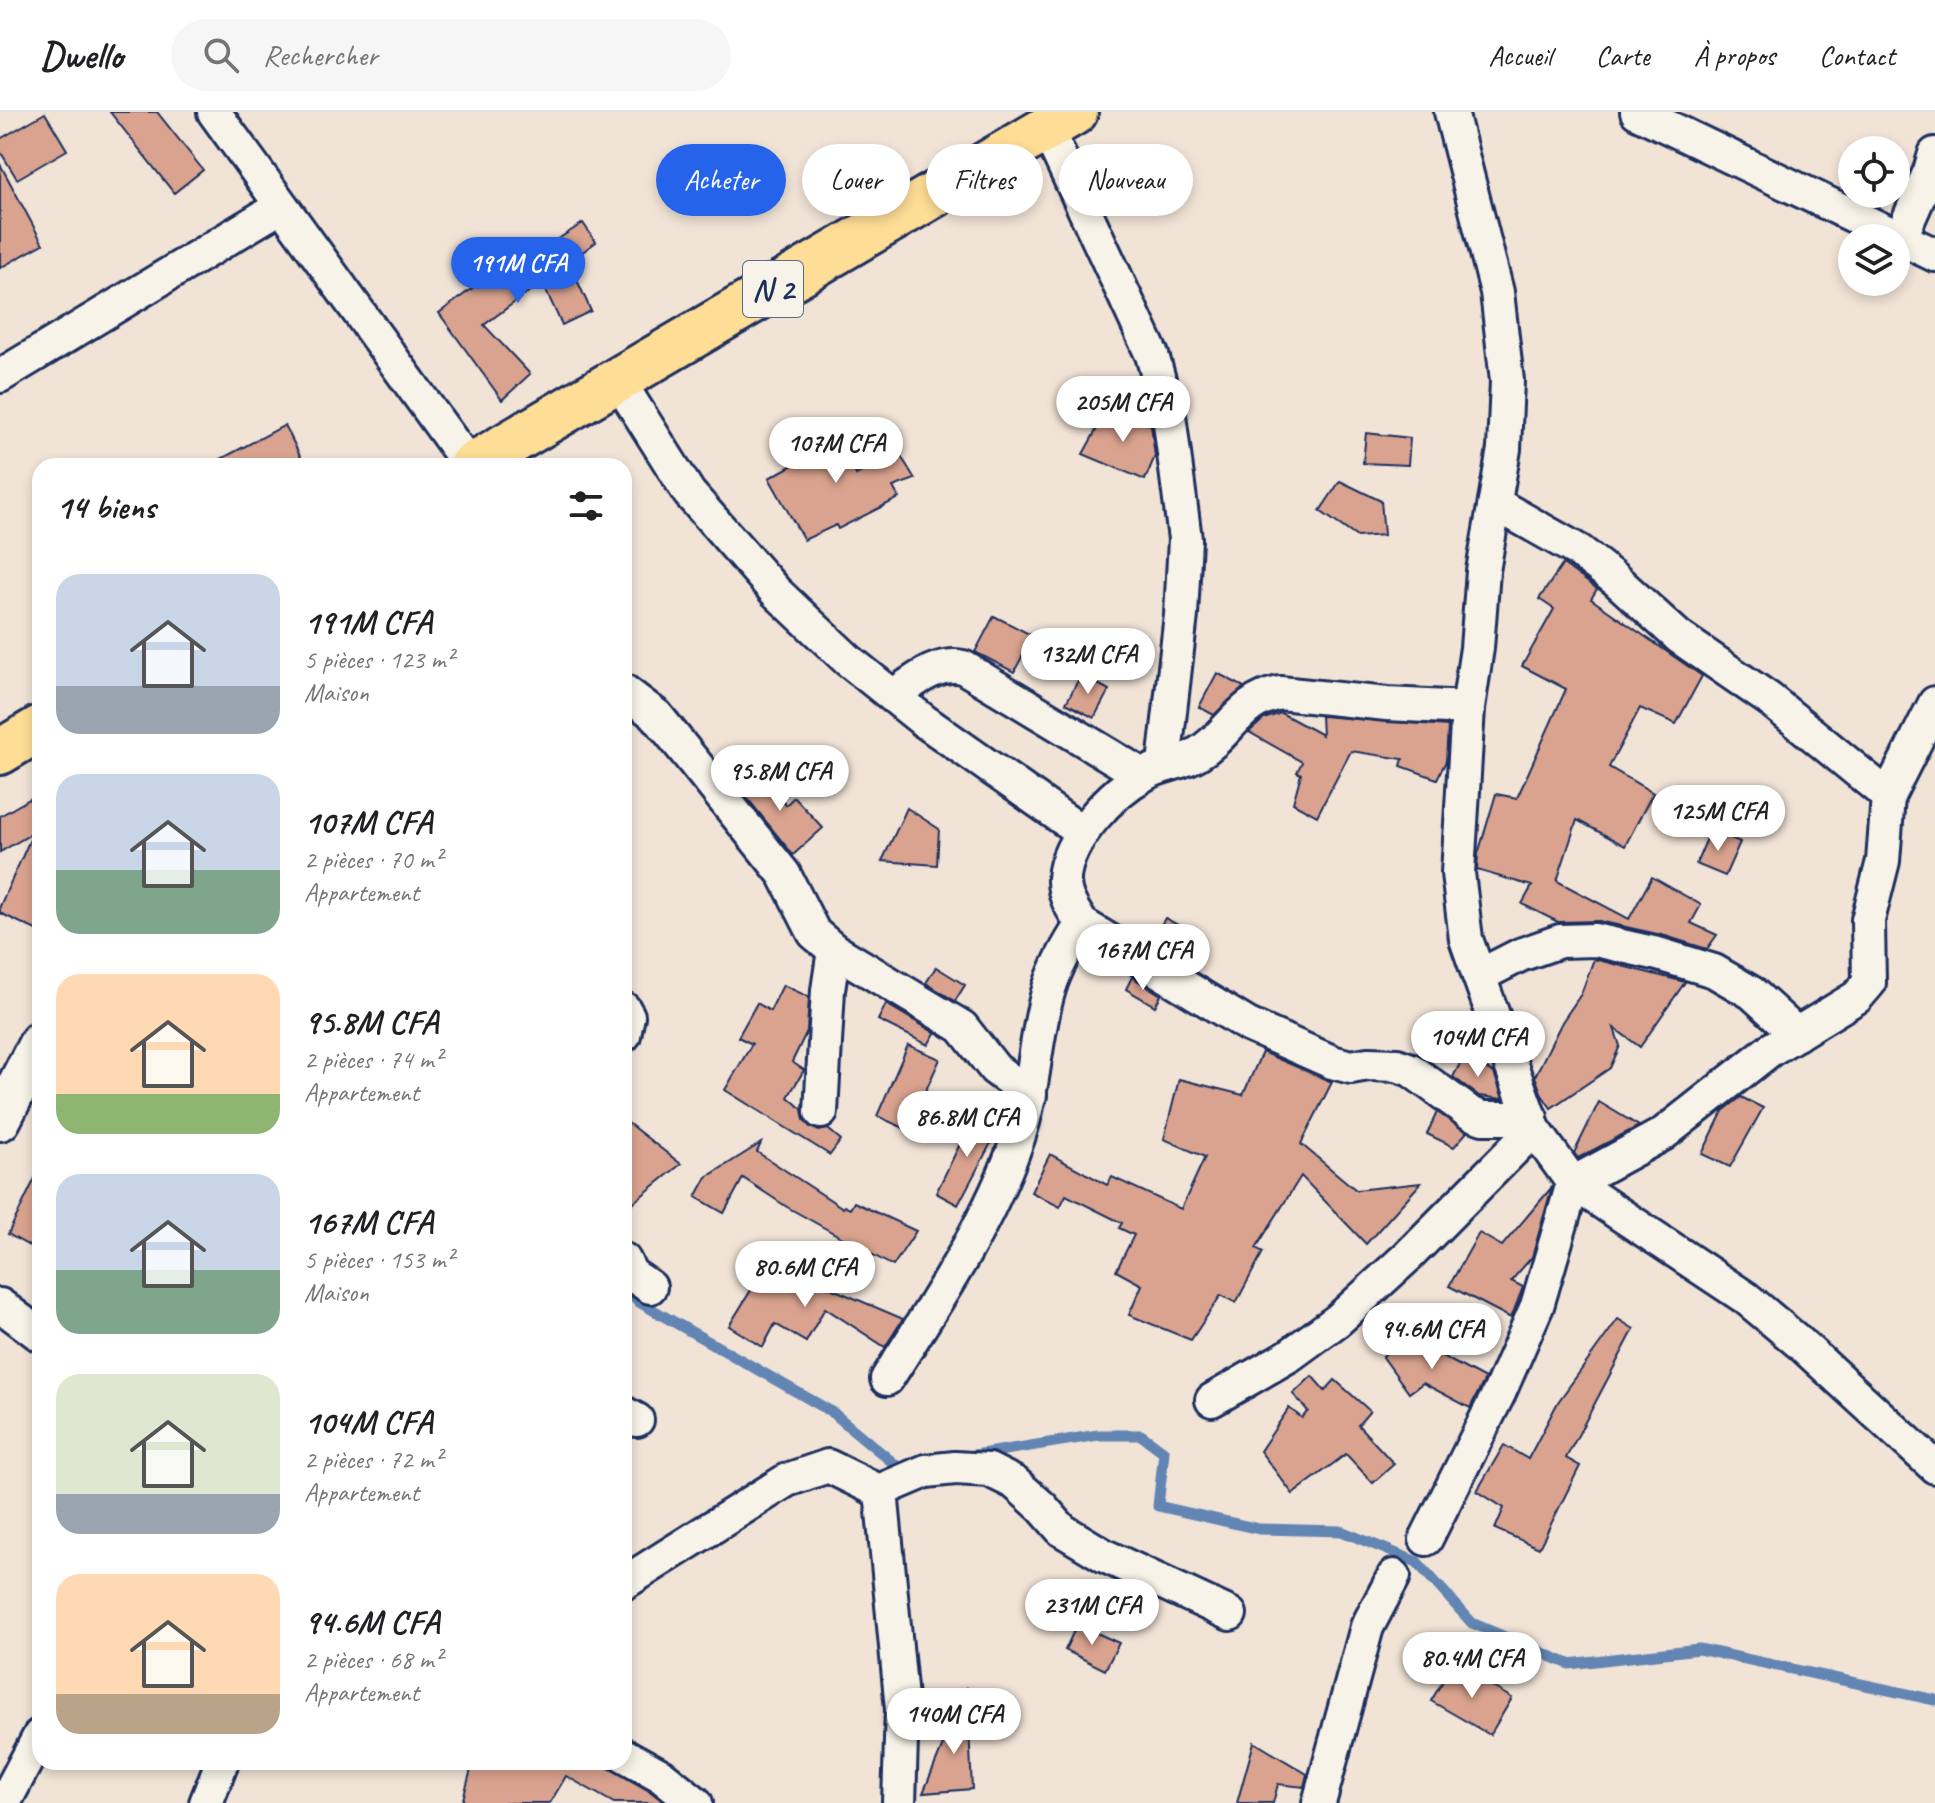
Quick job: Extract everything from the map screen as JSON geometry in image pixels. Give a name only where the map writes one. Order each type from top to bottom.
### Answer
[{"type":"main road","name":"N 2","points":[[484,458],[1061,120]]},
{"type":"main road","points":[[0,752],[32,733]]},
{"type":"street","points":[[214,112],[464,458]]},
{"type":"street","points":[[1451,112],[1497,292],[1507,381],[1504,449],[1483,571],[1477,648],[1468,708],[1458,873],[1466,939],[1479,976],[1533,1124],[1573,1183],[1746,1298],[1935,1467]]},
{"type":"street","points":[[1637,112],[1869,224]]},
{"type":"street","points":[[1061,120],[1152,355],[1169,415],[1185,539],[1181,615],[1153,770]]},
{"type":"street","points":[[1907,224],[1935,154]]},
{"type":"street","points":[[0,376],[280,207]]},
{"type":"street","points":[[1910,244],[1935,255]]},
{"type":"street","points":[[618,380],[699,504],[776,592],[848,660],[893,696],[985,766],[1082,832]]},
{"type":"street","points":[[1496,504],[1579,551],[1679,637],[1769,699],[1888,796]]},
{"type":"street","points":[[893,696],[939,668],[951,664],[963,667],[1153,770]]},
{"type":"street","points":[[1468,708],[1272,695],[1247,706],[1199,753],[1153,770],[1108,803],[1082,832],[1064,879],[1068,903],[1082,924],[1248,1025],[1332,1062],[1351,1067],[1397,1065],[1411,1070],[1470,1113],[1483,1118],[1533,1124]]},
{"type":"street","points":[[632,697],[657,716],[784,874],[814,933],[834,950],[962,1027],[995,1069],[1030,1095]]},
{"type":"street","points":[[1426,1539],[1499,1393],[1537,1306],[1573,1183],[1663,1134],[1745,1069],[1857,997],[1869,983],[1868,920],[1883,861],[1888,796],[1935,703]]},
{"type":"street","points":[[887,1379],[931,1311],[1007,1168],[1030,1095],[1049,988],[1065,951],[1082,924]]},
{"type":"street","points":[[1479,976],[1520,955],[1560,941],[1595,940],[1714,971],[1752,993],[1797,1034]]},
{"type":"street","points":[[821,1112],[828,990],[834,950]]},
{"type":"street","points":[[0,1120],[32,1066]]},
{"type":"street","points":[[1212,1400],[1290,1355],[1338,1320],[1419,1246],[1533,1124]]},
{"type":"street","points":[[632,1275],[650,1287]]},
{"type":"street","points":[[0,1305],[32,1329]]},
{"type":"street","points":[[632,1578],[787,1480],[828,1466],[879,1491],[891,1575],[902,1709],[899,1803]]},
{"type":"street","points":[[879,1491],[926,1471],[955,1468],[989,1470],[1015,1483],[1062,1530],[1105,1556],[1230,1614]]},
{"type":"street","points":[[1319,1803],[1367,1627],[1394,1576]]},
{"type":"street","points":[[4,1803],[32,1750]]},
{"type":"street","points":[[632,1759],[662,1776],[696,1803]]},
{"type":"street","points":[[206,1803],[219,1770]]},
{"type":"building","points":[[110,112],[157,112],[203,170],[174,193]]},
{"type":"building","points":[[45,113],[67,150],[17,179],[0,151],[0,139]]},
{"type":"building","points":[[0,164],[43,244],[0,268]]},
{"type":"building","points":[[583,223],[596,242],[569,262],[591,311],[562,325],[542,282],[484,325],[530,374],[502,400],[439,313],[504,265],[508,271]]},
{"type":"building","points":[[1109,407],[1151,425],[1155,456],[1145,480],[1083,454]]},
{"type":"building","points":[[285,425],[301,458],[223,458]]},
{"type":"building","points":[[839,426],[856,475],[898,451],[915,479],[893,487],[899,498],[838,529],[836,525],[804,540],[769,478],[813,454],[807,437]]},
{"type":"building","points":[[1366,433],[1410,438],[1408,465],[1363,463]]},
{"type":"building","points":[[1340,481],[1381,501],[1384,535],[1357,537],[1320,511]]},
{"type":"building","points":[[1563,564],[1597,589],[1591,599],[1702,676],[1676,724],[1640,708],[1609,767],[1653,793],[1625,846],[1577,820],[1557,881],[1629,919],[1652,877],[1701,905],[1691,923],[1717,935],[1707,949],[1599,921],[1558,922],[1522,904],[1532,886],[1477,870],[1478,854],[1496,794],[1517,798],[1566,689],[1522,666],[1554,609],[1539,599]]},
{"type":"building","points":[[994,616],[1033,636],[1014,672],[975,652]]},
{"type":"building","points":[[1217,673],[1244,687],[1214,715],[1199,707]]},
{"type":"building","points":[[1081,675],[1109,690],[1094,718],[1066,703]]},
{"type":"building","points":[[1281,713],[1322,735],[1321,716],[1448,726],[1446,761],[1437,779],[1401,766],[1403,759],[1351,751],[1317,816],[1293,803],[1301,774],[1297,772],[1302,762],[1249,732],[1264,719]]},
{"type":"building","points":[[750,767],[786,805],[794,797],[823,828],[793,855],[735,783]]},
{"type":"building","points":[[32,798],[32,834],[0,852],[0,816]]},
{"type":"building","points":[[907,808],[939,829],[937,865],[882,861]]},
{"type":"building","points":[[1711,829],[1740,842],[1725,876],[1696,864]]},
{"type":"building","points":[[32,835],[32,928],[0,913],[0,906]]},
{"type":"building","points":[[1165,918],[1194,934],[1179,961],[1151,944]]},
{"type":"building","points":[[1594,959],[1685,982],[1640,1047],[1614,1028],[1620,1046],[1610,1068],[1551,1108],[1535,1076],[1562,1022],[1581,994]]},
{"type":"building","points":[[936,967],[965,985],[955,1001],[926,983]]},
{"type":"building","points":[[1132,977],[1161,995],[1155,1006],[1126,989]]},
{"type":"building","points":[[783,985],[809,997],[807,1031],[792,1062],[804,1070],[788,1097],[802,1109],[804,1120],[810,1127],[819,1131],[828,1129],[841,1140],[830,1155],[725,1090],[752,1044],[738,1037],[757,1003],[770,1011]]},
{"type":"building","points":[[886,1004],[935,1033],[928,1045],[878,1020]]},
{"type":"building","points":[[908,1045],[940,1059],[908,1130],[877,1116]]},
{"type":"building","points":[[1262,1052],[1332,1082],[1301,1144],[1356,1190],[1421,1183],[1366,1244],[1301,1176],[1256,1248],[1263,1252],[1236,1303],[1221,1295],[1191,1340],[1129,1315],[1142,1285],[1116,1271],[1134,1235],[1119,1228],[1122,1223],[1066,1195],[1060,1207],[1031,1192],[1050,1154],[1107,1185],[1112,1177],[1181,1209],[1205,1157],[1164,1139],[1179,1079],[1243,1095]]},
{"type":"building","points":[[1464,1056],[1494,1073],[1503,1099],[1479,1096],[1453,1077]]},
{"type":"building","points":[[1741,1097],[1763,1108],[1730,1167],[1702,1154],[1723,1111]]},
{"type":"building","points":[[1599,1102],[1639,1126],[1578,1158],[1574,1153]]},
{"type":"building","points":[[1437,1112],[1467,1132],[1454,1147],[1427,1134]]},
{"type":"building","points":[[974,1115],[999,1128],[958,1205],[936,1193]]},
{"type":"building","points":[[632,1126],[681,1164],[632,1204]]},
{"type":"building","points":[[761,1143],[757,1152],[843,1208],[850,1209],[854,1202],[916,1231],[893,1266],[787,1207],[743,1178],[724,1213],[696,1197],[707,1177]]},
{"type":"building","points":[[32,1184],[32,1248],[8,1234]]},
{"type":"building","points":[[1552,1187],[1532,1257],[1511,1281],[1523,1287],[1511,1318],[1449,1286],[1479,1233],[1502,1246]]},
{"type":"building","points":[[767,1264],[788,1277],[791,1271],[903,1319],[885,1347],[825,1308],[806,1342],[775,1324],[763,1347],[729,1326]]},
{"type":"building","points":[[1618,1319],[1634,1329],[1566,1458],[1580,1466],[1539,1548],[1495,1529],[1504,1508],[1477,1491],[1504,1445],[1528,1459],[1558,1402]]},
{"type":"building","points":[[1399,1333],[1485,1379],[1470,1408],[1423,1383],[1409,1393],[1383,1357]]},
{"type":"building","points":[[1312,1376],[1325,1391],[1335,1380],[1370,1411],[1358,1425],[1394,1464],[1373,1483],[1346,1454],[1293,1494],[1260,1451],[1289,1408],[1302,1418],[1308,1411],[1293,1394]]},
{"type":"building","points":[[1077,1624],[1119,1643],[1105,1670],[1065,1650]]},
{"type":"building","points":[[1453,1664],[1512,1698],[1490,1735],[1431,1701]]},
{"type":"building","points":[[967,1687],[972,1789],[923,1793]]},
{"type":"building","points":[[1254,1742],[1307,1774],[1304,1787],[1278,1784],[1273,1803],[1237,1803]]},
{"type":"building","points":[[471,1770],[612,1770],[665,1803],[614,1803],[566,1776],[550,1803],[462,1803]]},
{"type":"waterway","points":[[632,1296],[832,1412],[903,1471],[908,1470]]},
{"type":"waterway","points":[[968,1456],[1098,1435],[1141,1435],[1164,1452],[1158,1506],[1259,1529],[1341,1531],[1417,1562],[1472,1623],[1569,1664],[1699,1649],[1935,1700]]}]
